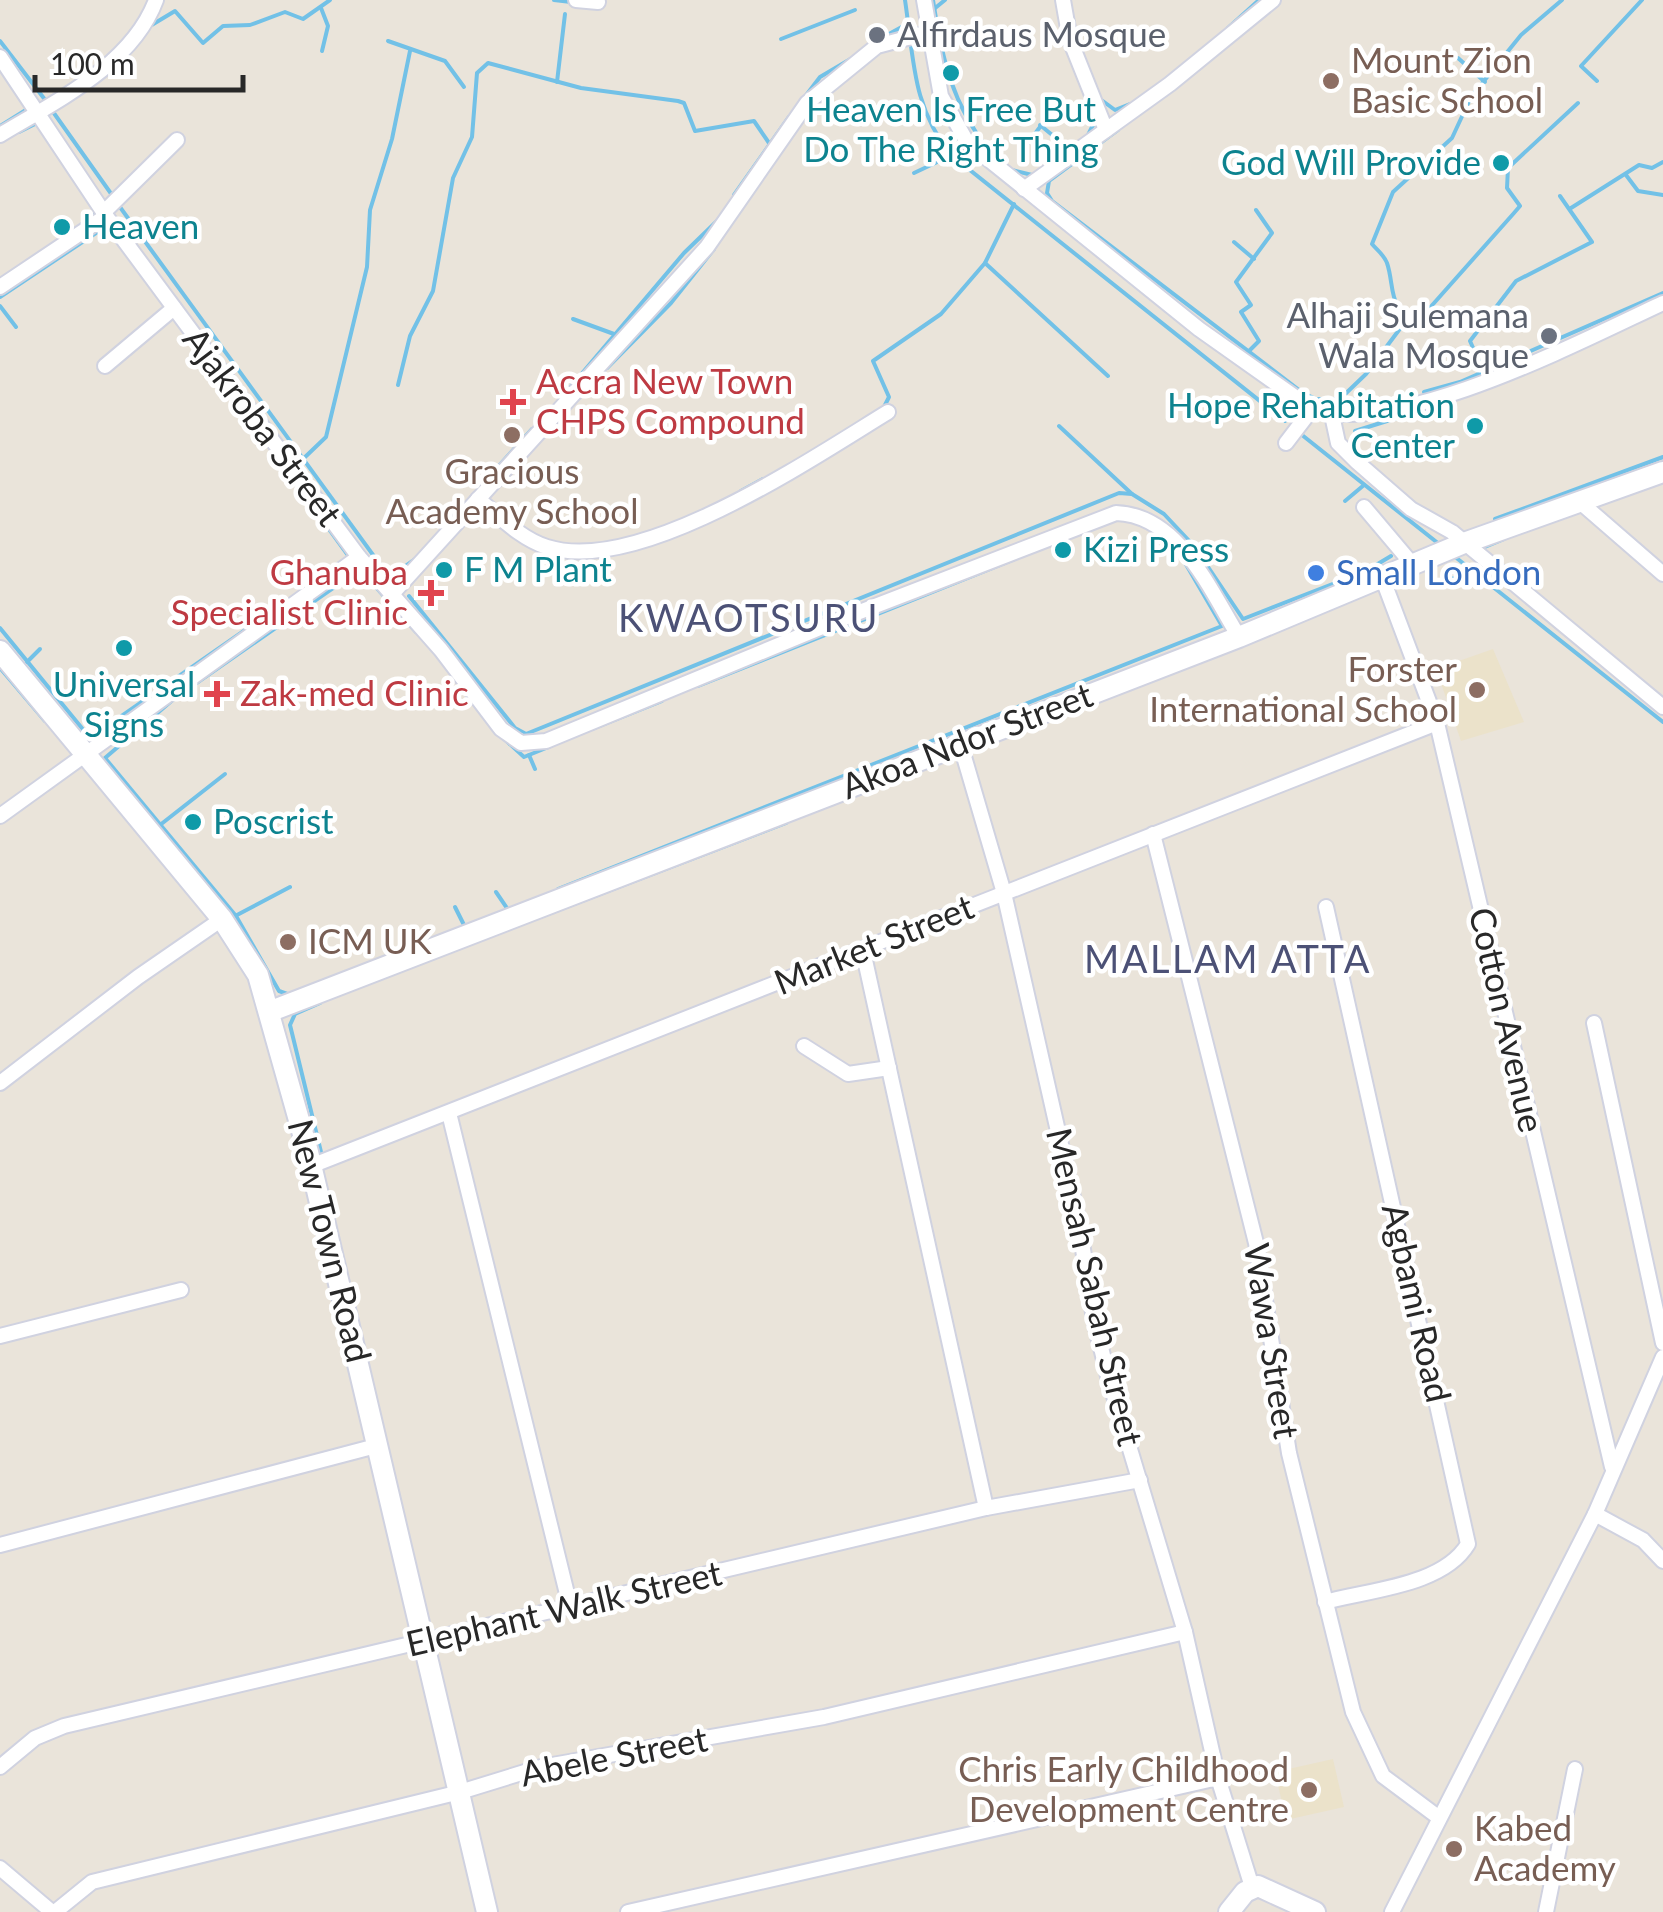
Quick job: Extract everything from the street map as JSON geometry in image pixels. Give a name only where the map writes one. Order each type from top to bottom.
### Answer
[{"type":"street","points":[[0,135],[101,70],[134,40],[156,0]]},
{"type":"street","points":[[576,0],[598,2]]},
{"type":"street","points":[[924,0],[923,33],[940,96],[967,142],[1199,329],[1312,408],[1332,415],[1443,398],[1663,303]]},
{"type":"street","points":[[1063,0],[1070,40],[1106,130]]},
{"type":"street","points":[[1024,189],[1273,0]]},
{"type":"street","points":[[393,593],[707,246],[807,103],[878,46],[923,33]]},
{"type":"street","name":"Ajakroba Street","points":[[0,57],[105,214],[359,558],[393,593],[501,729],[521,743],[532,745],[1102,515],[1132,514],[1170,534],[1239,637]]},
{"type":"street","points":[[0,288],[105,214],[177,140]]},
{"type":"street","points":[[105,366],[174,308]]},
{"type":"street","points":[[1286,443],[1312,408]]},
{"type":"street","points":[[478,499],[522,535],[550,549],[587,552],[616,548],[700,518],[792,472],[888,412]]},
{"type":"street","points":[[1332,415],[1338,442],[1357,462],[1411,509],[1446,528],[1663,707]]},
{"type":"street","name":"Akoa Ndor Street","points":[[271,1011],[1239,637],[1464,543],[1663,472]]},
{"type":"street","points":[[1580,502],[1663,574]]},
{"type":"street","points":[[1364,507],[1418,562]]},
{"type":"street","points":[[0,816],[359,558]]},
{"type":"street","name":"Cotton Avenue","points":[[1382,578],[1437,723],[1612,1467]]},
{"type":"street","name":"New Town Road","points":[[0,651],[222,919],[258,975],[311,1166],[426,1641],[486,1912]]},
{"type":"street","name":"Market Street","points":[[311,1166],[1437,723]]},
{"type":"street","name":"Mensah Sabah Street","points":[[960,743],[1004,893],[1079,1224],[1094,1319],[1186,1632],[1218,1778],[1252,1888]]},
{"type":"street","name":"Wawa Street","points":[[1152,834],[1256,1242],[1289,1453],[1353,1712],[1384,1776],[1438,1817]]},
{"type":"street","name":"Agbami Road","points":[[1325,1602],[1441,1571],[1460,1558],[1468,1544],[1326,907]]},
{"type":"street","points":[[0,1083],[138,977],[222,919]]},
{"type":"street","points":[[863,951],[986,1508]]},
{"type":"street","points":[[1594,1023],[1663,1342]]},
{"type":"street","points":[[804,1046],[848,1074],[889,1068]]},
{"type":"street","points":[[449,1113],[570,1606]]},
{"type":"street","points":[[0,1336],[181,1290]]},
{"type":"street","points":[[1392,1912],[1594,1514],[1663,1356]]},
{"type":"street","points":[[0,1545],[376,1446]]},
{"type":"street","name":"Elephant Walk Street","points":[[0,1767],[34,1738],[64,1726],[986,1508],[1140,1480]]},
{"type":"street","points":[[1594,1514],[1643,1540],[1663,1560]]},
{"type":"street","name":"Abele Street","points":[[54,1912],[92,1882],[460,1792],[542,1767],[824,1717],[1186,1632]]},
{"type":"street","points":[[1546,1912],[1575,1770]]},
{"type":"street","points":[[628,1912],[1218,1778]]},
{"type":"street","points":[[0,1868],[54,1912]]},
{"type":"street","points":[[1230,1912],[1252,1888],[1274,1890],[1315,1912]]},
{"type":"shaded area","name":"Forster International School","points":[[1493,649],[1524,722],[1461,741],[1436,669]]},
{"type":"shaded area","name":"Chris Early Childhood Development Centre","points":[[1333,1759],[1344,1807],[1286,1820],[1275,1772]]},
{"type":"waterway","points":[[150,26],[175,11],[203,43],[223,26],[250,25],[285,12],[303,19],[330,0]]},
{"type":"waterway","points":[[554,0],[571,2]]},
{"type":"waterway","points":[[905,0],[922,100],[938,137],[951,155],[1285,421]]},
{"type":"waterway","points":[[933,0],[951,80],[966,116],[990,152]]},
{"type":"waterway","points":[[934,9],[945,0]]},
{"type":"waterway","points":[[1228,28],[1259,0]]},
{"type":"waterway","points":[[1562,0],[1521,35],[1471,97],[1452,138],[1393,192],[1372,244],[1387,263],[1394,298],[1402,311],[1419,320],[1520,206],[1507,188],[1508,168],[1578,103]]},
{"type":"waterway","points":[[1597,81],[1581,66],[1642,0]]},
{"type":"waterway","points":[[321,8],[328,26],[322,51]]},
{"type":"waterway","points":[[781,39],[855,10]]},
{"type":"waterway","points":[[557,82],[565,14]]},
{"type":"waterway","points":[[878,40],[909,23]]},
{"type":"waterway","points":[[0,41],[46,101]]},
{"type":"waterway","points":[[388,41],[445,61],[464,87]]},
{"type":"waterway","points":[[303,459],[326,437],[367,267],[370,210],[392,139],[410,51]]},
{"type":"waterway","points":[[804,98],[820,77],[854,57]]},
{"type":"waterway","points":[[1458,58],[1485,82]]},
{"type":"waterway","points":[[398,385],[410,336],[433,291],[453,178],[472,137],[477,73],[488,63],[581,88],[678,101],[684,103],[695,131],[754,121],[769,143]]},
{"type":"waterway","points":[[1086,97],[1093,125],[1088,135]]},
{"type":"waterway","points":[[1100,99],[1115,110],[1130,104]]},
{"type":"waterway","points":[[1019,155],[1055,107],[1086,107]]},
{"type":"waterway","points":[[0,126],[29,108]]},
{"type":"waterway","points":[[51,109],[112,195]]},
{"type":"waterway","points":[[911,117],[925,114]]},
{"type":"waterway","points":[[734,195],[789,117]]},
{"type":"waterway","points":[[19,132],[37,123]]},
{"type":"waterway","points":[[1040,125],[1062,143]]},
{"type":"waterway","points":[[1118,130],[1049,181],[1047,193],[1052,201],[1303,393],[1316,399],[1363,399]]},
{"type":"waterway","points":[[914,173],[950,156]]},
{"type":"waterway","points":[[1571,208],[1639,165],[1652,168],[1663,162]]},
{"type":"waterway","points":[[1012,170],[1032,175]]},
{"type":"waterway","points":[[1626,175],[1638,191],[1663,195]]},
{"type":"waterway","points":[[1483,370],[1470,341],[1516,281],[1592,242],[1560,196]]},
{"type":"waterway","points":[[117,203],[384,570],[397,572],[415,559]]},
{"type":"waterway","points":[[883,409],[889,397],[873,361],[941,314],[985,263],[1014,204]]},
{"type":"waterway","points":[[1247,353],[1259,341],[1241,312],[1251,305],[1236,282],[1272,233],[1256,210]]},
{"type":"waterway","points":[[82,224],[99,212]]},
{"type":"waterway","points":[[556,404],[684,253],[718,220]]},
{"type":"waterway","points":[[0,297],[108,225]]},
{"type":"waterway","points":[[1234,242],[1254,259]]},
{"type":"waterway","points":[[607,368],[671,303],[714,249]]},
{"type":"waterway","points":[[985,263],[1108,376]]},
{"type":"waterway","points":[[1424,392],[1460,382],[1663,293]]},
{"type":"waterway","points":[[0,306],[16,327]]},
{"type":"waterway","points":[[1341,398],[1366,374],[1408,318]]},
{"type":"waterway","points":[[573,319],[614,334]]},
{"type":"waterway","points":[[1355,431],[1432,407]]},
{"type":"waterway","points":[[1059,426],[1132,494],[1164,514],[1194,546],[1243,619],[1366,571],[1391,556]]},
{"type":"waterway","points":[[478,489],[532,429]]},
{"type":"waterway","points":[[1302,435],[1439,544]]},
{"type":"waterway","points":[[1495,519],[1663,457]]},
{"type":"waterway","points":[[741,491],[763,479]]},
{"type":"waterway","points":[[1345,501],[1364,485]]},
{"type":"waterway","points":[[409,596],[515,728],[526,734],[1119,493],[1132,494]]},
{"type":"waterway","points":[[326,525],[350,558]]},
{"type":"waterway","points":[[1480,549],[1504,539]]},
{"type":"waterway","points":[[1454,556],[1663,722]]},
{"type":"waterway","points":[[698,686],[1015,559]]},
{"type":"waterway","points":[[558,889],[1222,626],[1184,561]]},
{"type":"waterway","points":[[356,565],[416,632]]},
{"type":"waterway","points":[[290,995],[279,991],[236,916],[105,758],[175,698],[359,570]]},
{"type":"waterway","points":[[1449,578],[1484,582]]},
{"type":"waterway","points":[[0,628],[90,738],[268,614]]},
{"type":"waterway","points":[[27,662],[40,649]]},
{"type":"waterway","points":[[0,668],[45,721]]},
{"type":"waterway","points":[[592,729],[662,701]]},
{"type":"waterway","points":[[501,736],[524,757],[551,746]]},
{"type":"waterway","points":[[529,755],[535,769]]},
{"type":"waterway","points":[[160,825],[225,774]]},
{"type":"waterway","points":[[543,916],[786,823]]},
{"type":"waterway","points":[[237,915],[290,887]]},
{"type":"waterway","points":[[496,892],[509,911]]},
{"type":"waterway","points":[[455,907],[466,929]]},
{"type":"waterway","points":[[320,1003],[295,1014],[290,1025],[321,1152]]},
{"type":"place","name":"Alfirdaus Mosque","points":[[877,35]]},
{"type":"place","name":"Heaven Is Free But Do The Right Thing","points":[[951,73]]},
{"type":"place","name":"Mount Zion Basic School","points":[[1331,81]]},
{"type":"place","name":"God Will Provide","points":[[1501,163]]},
{"type":"place","name":"Heaven","points":[[62,227]]},
{"type":"place","name":"Alhaji Sulemana Wala Mosque","points":[[1549,336]]},
{"type":"place","name":"Accra New Town CHPS Compound","points":[[513,402]]},
{"type":"place","name":"Hope Rehabitation Center","points":[[1475,426]]},
{"type":"place","name":"Gracious Academy School","points":[[512,435]]},
{"type":"place","name":"Kizi Press","points":[[1063,550]]},
{"type":"place","name":"F M Plant","points":[[444,570]]},
{"type":"place","name":"Small London","points":[[1316,573]]},
{"type":"place","name":"Ghanuba Specialist Clinic","points":[[431,593]]},
{"type":"place","name":"Universal Signs","points":[[124,648]]},
{"type":"place","name":"Forster International School","points":[[1477,690]]},
{"type":"place","name":"Zak-med Clinic","points":[[217,694]]},
{"type":"place","name":"Poscrist","points":[[193,822]]},
{"type":"place","name":"ICM UK","points":[[288,942]]},
{"type":"place","name":"Chris Early Childhood Development Centre","points":[[1309,1790]]},
{"type":"place","name":"Kabed Academy","points":[[1454,1849]]},
{"type":"district","name":"KWAOTSURU","points":[[749,619]]},
{"type":"district","name":"MALLAM ATTA","points":[[1228,960]]}]
